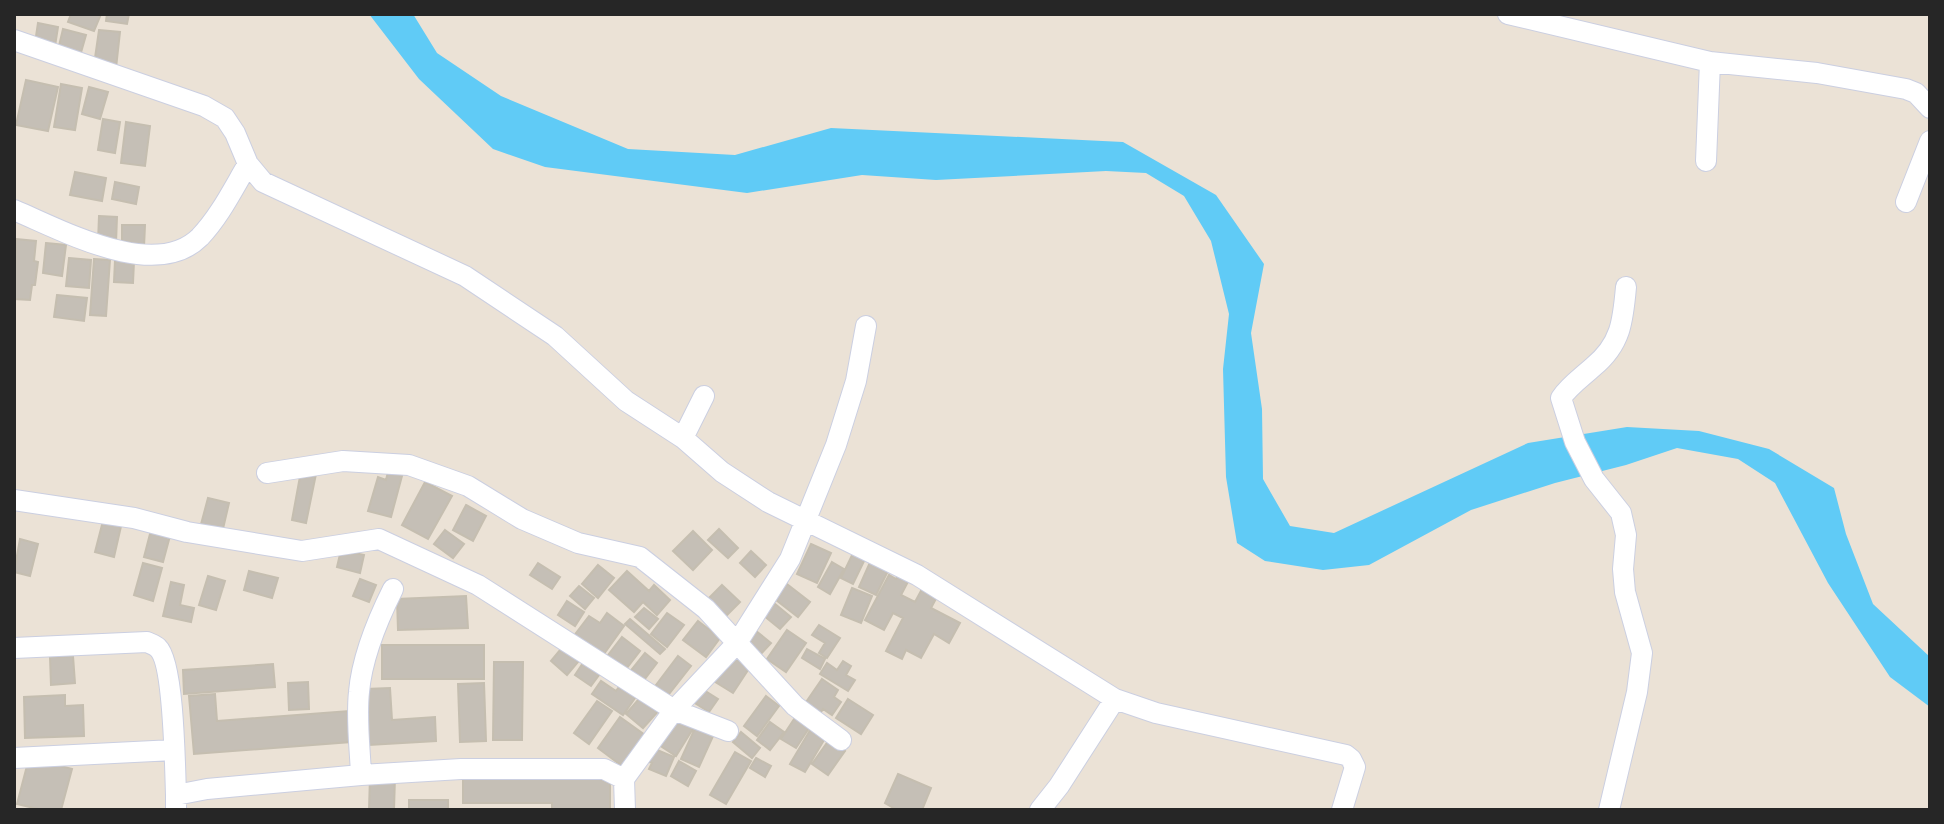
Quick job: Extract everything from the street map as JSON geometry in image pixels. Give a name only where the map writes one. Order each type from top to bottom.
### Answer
[{"type":"street","points":[[1508,14],[1710,62],[1817,73],[1906,89],[1916,93],[1930,108]]},
{"type":"street","points":[[14,40],[204,106],[225,118],[248,164],[263,182],[465,276],[555,336],[626,401],[683,438],[722,472],[768,502],[917,575],[1115,699],[1156,713],[1346,755],[1355,767],[1342,810]]},
{"type":"street","points":[[1706,161],[1710,62]]},
{"type":"street","points":[[1906,202],[1930,141]]},
{"type":"street","points":[[14,210],[74,237],[132,253],[176,253],[198,238],[219,213],[248,164]]},
{"type":"street","points":[[1609,810],[1637,692],[1642,653],[1625,592],[1625,525],[1621,513],[1594,479],[1575,442],[1561,403],[1563,394],[1602,361],[1616,339],[1622,325],[1626,287]]},
{"type":"street","points":[[625,810],[624,779],[674,710],[737,643],[790,559],[836,445],[856,381],[866,326]]},
{"type":"street","points":[[683,438],[704,396]]},
{"type":"street","points":[[267,473],[343,461],[409,465],[468,486],[522,519],[578,543],[640,557],[706,609],[795,706],[841,740]]},
{"type":"street","points":[[14,500],[134,518],[187,532],[302,551],[379,539],[478,585],[674,710],[728,731]]},
{"type":"street","points":[[361,775],[358,713],[362,673],[380,617],[393,589]]},
{"type":"street","points":[[14,648],[147,642],[158,647],[165,659],[176,802],[207,789],[461,769],[604,769],[624,779]]},
{"type":"street","points":[[1040,810],[1115,699]]},
{"type":"street","points":[[14,758],[174,750]]},
{"type":"water","points":[[369,14],[413,14],[437,53],[501,96],[628,149],[735,155],[831,128],[1123,142],[1216,195],[1264,264],[1251,333],[1262,409],[1263,479],[1290,526],[1334,533],[1528,443],[1627,427],[1699,431],[1769,449],[1834,488],[1846,534],[1873,604],[1930,657],[1930,707],[1890,677],[1828,583],[1775,483],[1738,459],[1677,448],[1555,483],[1471,510],[1369,565],[1323,570],[1265,561],[1237,543],[1226,477],[1223,369],[1229,314],[1211,241],[1184,196],[1146,173],[1106,171],[936,180],[862,175],[747,193],[545,167],[493,149],[419,79]]},
{"type":"building","points":[[71,14],[101,14],[94,31],[68,22]]},
{"type":"building","points":[[107,14],[129,14],[127,24],[106,21]]},
{"type":"building","points":[[38,23],[58,27],[55,46],[35,43]]},
{"type":"building","points":[[63,29],[86,35],[80,56],[58,50]]},
{"type":"building","points":[[99,30],[120,32],[116,68],[94,65]]},
{"type":"building","points":[[26,80],[58,87],[48,131],[16,125]]},
{"type":"building","points":[[61,84],[82,88],[75,130],[54,127]]},
{"type":"building","points":[[89,87],[108,92],[100,119],[82,114]]},
{"type":"building","points":[[103,119],[120,122],[115,153],[98,150]]},
{"type":"building","points":[[126,122],[150,126],[145,166],[121,163]]},
{"type":"building","points":[[75,172],[106,178],[102,201],[70,195]]},
{"type":"building","points":[[115,182],[139,187],[136,204],[112,199]]},
{"type":"building","points":[[99,216],[117,217],[116,243],[98,242]]},
{"type":"building","points":[[122,225],[145,225],[144,247],[122,246]]},
{"type":"building","points":[[16,239],[36,241],[34,261],[38,262],[30,300],[14,299]]},
{"type":"building","points":[[46,243],[66,245],[62,276],[43,273]]},
{"type":"building","points":[[69,258],[91,260],[89,288],[66,286]]},
{"type":"building","points":[[94,259],[110,260],[106,316],[90,315]]},
{"type":"building","points":[[115,260],[134,261],[133,283],[114,282]]},
{"type":"building","points":[[57,295],[87,298],[84,321],[54,317]]},
{"type":"building","points":[[301,471],[316,474],[306,523],[292,520]]},
{"type":"building","points":[[388,472],[402,476],[391,517],[368,511],[378,477],[386,480]]},
{"type":"building","points":[[425,482],[452,496],[428,539],[402,525]]},
{"type":"building","points":[[208,498],[229,503],[222,533],[200,528]]},
{"type":"building","points":[[466,505],[486,516],[473,541],[453,530]]},
{"type":"building","points":[[104,517],[122,522],[114,557],[95,552]]},
{"type":"building","points":[[719,529],[738,548],[728,558],[708,540]]},
{"type":"building","points":[[151,530],[170,536],[163,562],[144,557]]},
{"type":"building","points":[[445,530],[464,544],[453,558],[434,544]]},
{"type":"building","points":[[693,531],[712,550],[693,570],[673,551]]},
{"type":"building","points":[[20,539],[38,544],[30,576],[14,572]]},
{"type":"building","points":[[811,544],[831,553],[817,583],[797,574]]},
{"type":"building","points":[[341,550],[364,555],[360,573],[337,567]]},
{"type":"building","points":[[751,551],[766,565],[755,577],[740,563]]},
{"type":"building","points":[[854,551],[866,557],[853,584],[841,578]]},
{"type":"building","points":[[871,560],[889,569],[876,595],[859,587]]},
{"type":"building","points":[[832,562],[844,569],[830,594],[818,587]]},
{"type":"building","points":[[143,563],[162,568],[153,601],[134,595]]},
{"type":"building","points":[[538,563],[560,577],[552,589],[530,575]]},
{"type":"building","points":[[598,565],[614,578],[598,598],[582,584]]},
{"type":"building","points":[[249,571],[278,578],[272,598],[244,590]]},
{"type":"building","points":[[627,571],[649,591],[654,585],[670,600],[657,615],[643,602],[634,612],[609,590]]},
{"type":"building","points":[[901,571],[911,576],[901,595],[915,602],[923,587],[938,595],[931,608],[960,623],[949,643],[934,634],[921,658],[906,650],[902,659],[886,651],[903,618],[893,613],[884,630],[865,620],[889,575],[896,579]]},
{"type":"building","points":[[208,576],[225,581],[216,610],[199,605]]},
{"type":"building","points":[[360,579],[376,585],[369,602],[353,596]]},
{"type":"building","points":[[783,581],[810,602],[798,617],[771,596]]},
{"type":"building","points":[[171,582],[184,585],[180,605],[194,608],[191,622],[163,616]]},
{"type":"building","points":[[722,585],[740,602],[722,620],[704,603]]},
{"type":"building","points":[[579,586],[594,598],[585,609],[570,596]]},
{"type":"building","points":[[852,588],[872,596],[861,623],[841,615]]},
{"type":"building","points":[[466,596],[468,628],[398,630],[397,599]]},
{"type":"building","points":[[769,599],[791,617],[780,629],[758,611]]},
{"type":"building","points":[[567,601],[584,612],[575,626],[558,615]]},
{"type":"building","points":[[644,608],[658,619],[649,629],[635,617]]},
{"type":"building","points":[[607,613],[624,626],[601,658],[573,637],[589,616],[600,623]]},
{"type":"building","points":[[667,613],[684,625],[667,647],[651,634]]},
{"type":"building","points":[[630,619],[665,649],[660,654],[625,624]]},
{"type":"building","points":[[698,621],[720,638],[706,657],[683,640]]},
{"type":"building","points":[[819,625],[840,638],[827,658],[819,653],[825,643],[812,635]]},
{"type":"building","points":[[751,627],[771,643],[759,656],[740,640]]},
{"type":"building","points":[[787,630],[806,643],[786,672],[767,659]]},
{"type":"building","points":[[622,637],[640,651],[623,673],[605,659]]},
{"type":"building","points":[[566,643],[583,656],[567,675],[551,661]]},
{"type":"building","points":[[382,645],[484,645],[484,679],[382,679]]},
{"type":"building","points":[[807,649],[825,659],[820,669],[802,658]]},
{"type":"building","points":[[645,653],[657,663],[641,684],[628,674]]},
{"type":"building","points":[[729,653],[750,667],[733,693],[712,680]]},
{"type":"building","points":[[73,656],[75,683],[51,685],[50,657]]},
{"type":"building","points":[[678,656],[691,666],[666,698],[653,689]]},
{"type":"building","points":[[585,660],[602,671],[591,686],[575,675]]},
{"type":"building","points":[[843,661],[851,666],[846,675],[855,680],[848,691],[820,674],[827,663],[837,670]]},
{"type":"building","points":[[494,662],[523,662],[522,740],[493,740]]},
{"type":"building","points":[[273,664],[275,687],[184,694],[183,670]]},
{"type":"building","points":[[822,679],[838,690],[834,697],[841,702],[832,715],[823,709],[817,718],[802,708]]},
{"type":"building","points":[[624,680],[640,691],[623,715],[592,694],[601,681],[616,691]]},
{"type":"building","points":[[308,682],[309,709],[289,710],[288,683]]},
{"type":"building","points":[[484,683],[486,741],[460,742],[458,684]]},
{"type":"building","points":[[699,687],[718,699],[709,712],[690,700]]},
{"type":"building","points":[[390,688],[392,720],[435,717],[436,741],[369,745],[366,689]]},
{"type":"building","points":[[645,692],[662,707],[643,728],[626,714]]},
{"type":"building","points":[[215,694],[217,721],[349,711],[351,742],[194,754],[189,696]]},
{"type":"building","points":[[65,695],[65,706],[83,705],[84,736],[25,738],[24,697]]},
{"type":"building","points":[[766,696],[779,706],[757,736],[744,726]]},
{"type":"building","points":[[848,699],[873,715],[861,734],[836,718]]},
{"type":"building","points":[[597,701],[612,711],[589,744],[574,733]]},
{"type":"building","points":[[796,716],[811,725],[796,748],[781,739]]},
{"type":"building","points":[[620,717],[645,735],[622,766],[598,748]]},
{"type":"building","points":[[678,717],[694,727],[676,756],[659,745]]},
{"type":"building","points":[[770,722],[784,732],[770,750],[757,740]]},
{"type":"building","points":[[696,726],[714,734],[699,767],[681,759]]},
{"type":"building","points":[[812,727],[827,735],[805,772],[790,764]]},
{"type":"building","points":[[741,732],[760,748],[752,758],[733,742]]},
{"type":"building","points":[[829,740],[845,751],[828,775],[812,764]]},
{"type":"building","points":[[650,747],[674,757],[666,776],[649,769],[652,763],[644,760]]},
{"type":"building","points":[[735,752],[751,761],[726,804],[710,795]]},
{"type":"building","points":[[29,758],[72,769],[61,810],[42,810],[17,804]]},
{"type":"building","points":[[756,758],[771,766],[765,777],[750,768]]},
{"type":"building","points":[[679,761],[696,771],[688,786],[671,776]]},
{"type":"building","points":[[463,772],[610,772],[610,810],[552,810],[552,803],[463,803]]},
{"type":"building","points":[[898,774],[931,788],[922,810],[897,810],[885,803]]},
{"type":"building","points":[[370,776],[395,777],[394,810],[369,810]]},
{"type":"building","points":[[409,800],[448,800],[448,810],[409,810]]}]
